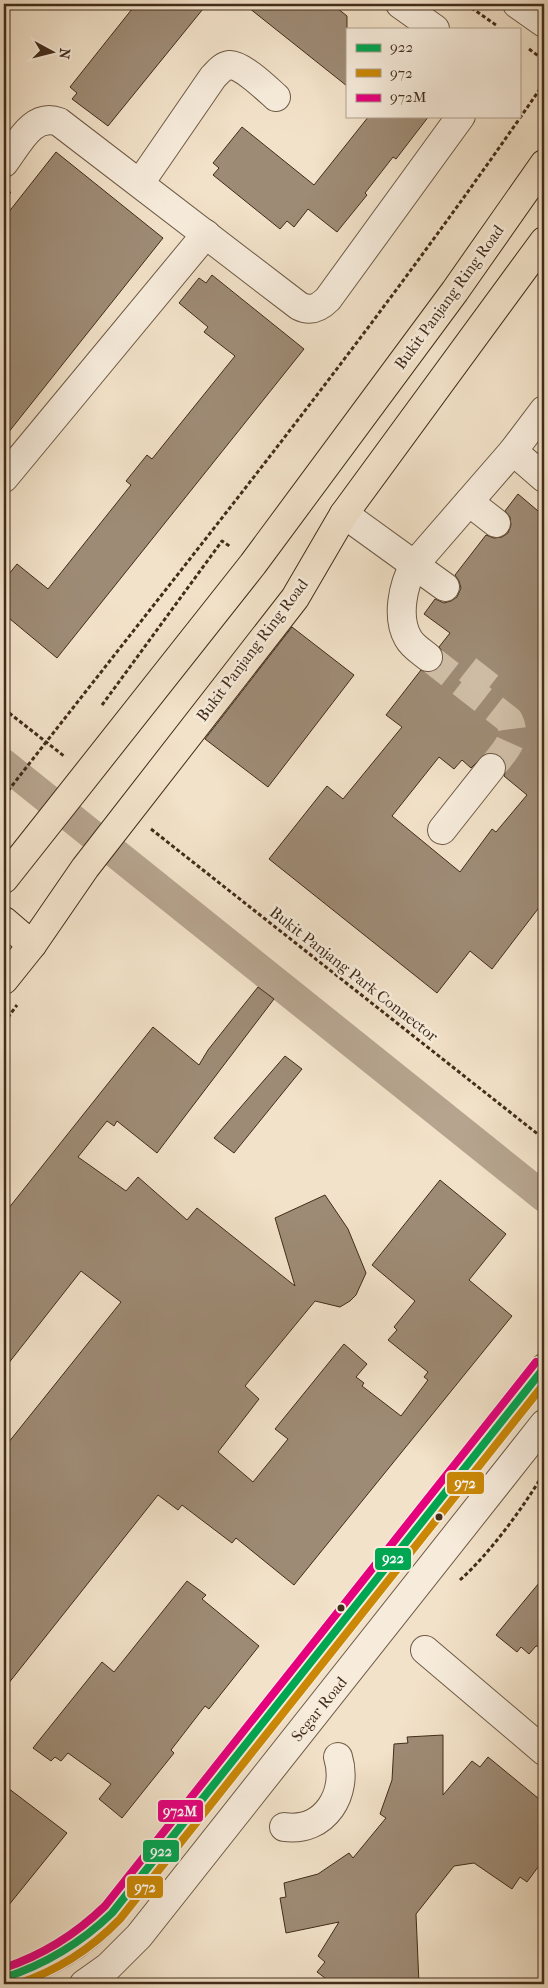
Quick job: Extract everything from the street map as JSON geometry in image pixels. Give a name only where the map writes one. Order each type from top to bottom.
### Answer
[{"type":"main road","name":"Bukit Panjang Ring Road","points":[[4,879],[253,564],[456,291],[544,164]]},
{"type":"main road","name":"Bukit Panjang Ring Road","points":[[4,980],[32,945],[85,868],[138,820],[294,598],[344,514],[544,241]]},
{"type":"main road","points":[[4,921],[32,945]]},
{"type":"street","points":[[400,4],[434,28]]},
{"type":"street","points":[[517,4],[544,23]]},
{"type":"street","points":[[140,184],[222,68],[229,66],[239,67],[276,96]]},
{"type":"street","points":[[4,163],[36,123],[41,120],[54,120],[65,126],[299,306],[306,309],[321,306],[358,259],[460,118]]},
{"type":"street","points":[[4,478],[206,234]]},
{"type":"street","points":[[428,657],[410,641],[405,630],[402,612],[403,591],[407,578],[414,565],[513,451],[544,410]]},
{"type":"street","points":[[513,451],[544,478]]},
{"type":"street","points":[[469,502],[496,523]]},
{"type":"street","points":[[344,514],[445,587]]},
{"type":"street","points":[[442,830],[491,768]]},
{"type":"street","points":[[4,1978],[61,1955],[94,1932],[112,1913],[544,1368]]},
{"type":"street","name":"Segar Road","points":[[84,1984],[108,1967],[139,1936],[544,1424]]},
{"type":"street","points":[[425,1650],[544,1751]]},
{"type":"street","points":[[284,1826],[296,1828],[309,1825],[322,1818],[331,1808],[341,1783],[342,1770],[338,1757]]},
{"type":"path","points":[[466,4],[499,28]]},
{"type":"path","points":[[526,47],[544,60]]},
{"type":"path","points":[[4,796],[329,380],[498,150],[544,83]]},
{"type":"path","points":[[99,709],[222,541],[237,552]]},
{"type":"path","points":[[4,709],[64,756],[70,748]]},
{"type":"path","name":"Bukit Panjang Park Connector","points":[[138,820],[544,1139]]},
{"type":"building","points":[[136,4],[207,4],[108,126],[72,99],[77,93],[70,87]]},
{"type":"building","points":[[244,4],[332,4],[347,16],[346,85]]},
{"type":"building","points":[[367,118],[427,118],[396,159],[393,157],[365,193],[367,195],[337,232],[308,209],[294,227],[287,221],[280,229],[213,175],[219,168],[213,163],[242,127],[314,185]]},
{"type":"building","points":[[56,152],[163,238],[4,438],[4,218]]},
{"type":"building","points":[[212,275],[304,349],[57,658],[4,614],[4,580],[17,564],[48,589],[131,485],[126,481],[147,455],[152,459],[235,356],[204,332],[208,327],[179,303],[199,278],[206,283]]},
{"type":"building","points":[[518,494],[544,516],[544,901],[492,969],[470,951],[437,993],[269,859],[327,786],[343,799],[402,727],[386,715],[421,670],[433,672],[440,666],[443,652],[439,647],[450,633],[424,614],[435,599],[444,603],[457,597],[461,588],[455,575],[486,535],[494,538],[502,537],[508,533],[511,525],[510,517],[505,511]],"holes":[[[494,753],[501,756],[505,762],[506,770],[504,776],[527,795],[496,832],[492,829],[460,872],[392,816],[439,757],[454,769],[462,760],[471,768],[485,754]]]},
{"type":"building","points":[[292,627],[354,675],[268,787],[205,739]]},
{"type":"building","points":[[258,987],[274,999],[157,1153],[117,1121],[114,1126],[107,1121],[78,1157],[126,1191],[138,1177],[187,1220],[197,1208],[295,1286],[275,1218],[325,1195],[348,1229],[366,1273],[356,1295],[340,1307],[315,1301],[245,1386],[259,1399],[218,1452],[253,1482],[288,1439],[275,1429],[344,1344],[367,1364],[356,1377],[364,1383],[362,1386],[401,1416],[428,1380],[424,1377],[428,1372],[388,1340],[397,1330],[394,1327],[415,1301],[372,1265],[440,1180],[506,1234],[469,1280],[512,1316],[294,1585],[236,1538],[232,1543],[182,1505],[178,1510],[158,1495],[4,1689],[4,1448],[121,1302],[81,1271],[4,1369],[4,1214],[153,1027],[199,1065],[208,1050]]},
{"type":"building","points":[[285,1056],[302,1069],[234,1153],[214,1138]]},
{"type":"building","points":[[544,1577],[544,1647],[536,1646],[529,1654],[521,1647],[517,1652],[496,1635]]},
{"type":"building","points":[[187,1581],[206,1595],[202,1599],[259,1646],[209,1709],[205,1706],[171,1750],[174,1753],[122,1818],[99,1799],[111,1784],[68,1753],[61,1761],[55,1757],[51,1761],[33,1748],[102,1662],[114,1672]]},
{"type":"building","points":[[443,1735],[443,1795],[472,1761],[480,1767],[488,1757],[544,1803],[544,1859],[527,1882],[520,1877],[512,1889],[474,1863],[454,1866],[416,1914],[419,1984],[333,1984],[317,1972],[325,1962],[318,1956],[339,1922],[286,1933],[280,1898],[286,1897],[284,1883],[318,1874],[349,1853],[353,1858],[386,1818],[380,1814],[392,1780],[394,1744],[408,1743],[407,1737]]},
{"type":"building","points":[[4,1785],[67,1833],[4,1911]]},
{"type":"waterway","points":[[4,764],[544,1197]]},
{"type":"tunnel","points":[[428,657],[509,720],[512,727],[511,740],[505,751],[491,768]]},
{"type":"tunnel","points":[[470,689],[488,666]]},
{"type":"transit line","name":"972M","points":[[4,1968],[32,1957],[58,1943],[105,1906],[536,1362]]},
{"type":"transit line","name":"922","points":[[4,1978],[62,1952],[88,1934],[112,1913],[544,1368]]},
{"type":"transit line","name":"972","points":[[17,1984],[46,1973],[73,1958],[120,1919],[544,1384]]}]
